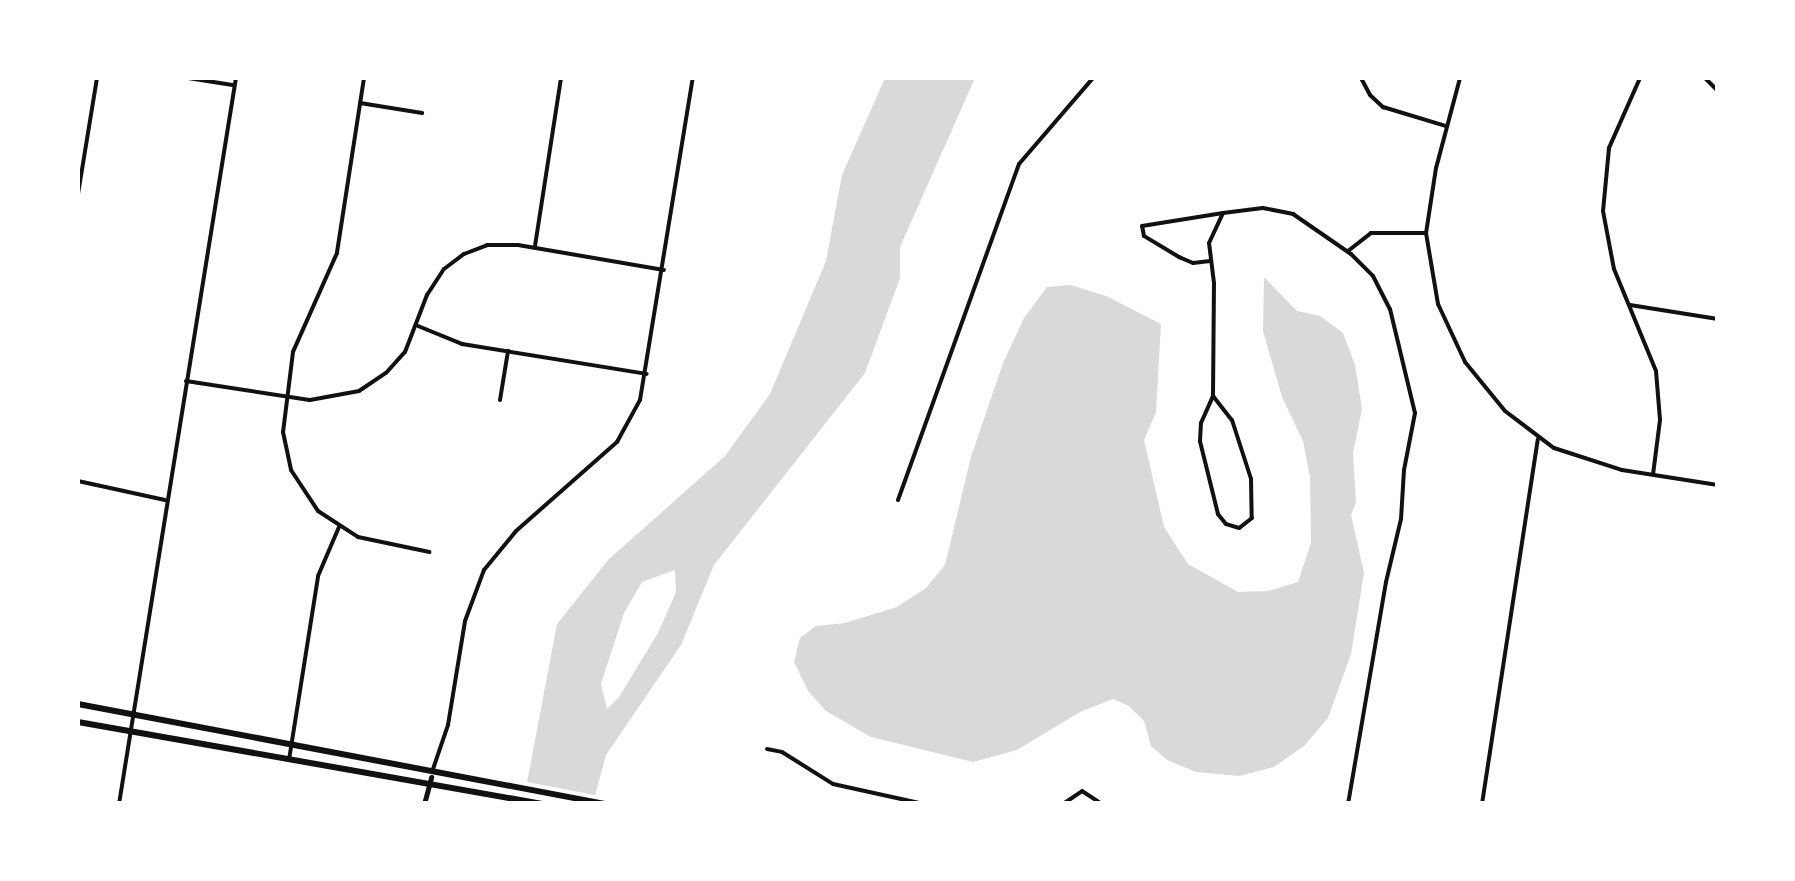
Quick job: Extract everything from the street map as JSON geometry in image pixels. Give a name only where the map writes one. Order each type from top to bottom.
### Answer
[{"type":"main road","points":[[78,704],[292,744],[540,804]]},
{"type":"main road","points":[[78,722],[289,761],[510,786],[606,804]]},
{"type":"street","points":[[78,194],[96,78]]},
{"type":"street","points":[[188,78],[234,85]]},
{"type":"street","points":[[119,804],[236,78]]},
{"type":"street","points":[[364,78],[337,253],[300,332],[285,397],[282,432],[291,470],[307,498],[340,528],[369,540],[429,552]]},
{"type":"street","points":[[534,248],[561,78]]},
{"type":"street","points":[[424,804],[448,725],[465,621],[481,576],[511,536],[616,442],[636,410],[647,374],[693,78]]},
{"type":"street","points":[[898,500],[1019,164],[1093,78]]},
{"type":"street","points":[[1361,78],[1370,95],[1383,107],[1446,126]]},
{"type":"street","points":[[1460,78],[1446,126],[1426,233],[1434,287],[1456,346],[1491,397],[1538,439],[1589,461],[1652,476],[1718,485]]},
{"type":"street","points":[[1640,78],[1618,123],[1603,184],[1609,252],[1649,347],[1658,386],[1660,425],[1652,476]]},
{"type":"street","points":[[1705,78],[1718,91]]},
{"type":"street","points":[[360,103],[422,113]]},
{"type":"street","points":[[1210,261],[1186,260],[1144,236],[1142,226],[1264,208],[1293,214],[1348,251],[1373,276],[1386,298],[1415,413],[1404,470],[1402,519],[1386,582],[1348,804]]},
{"type":"street","points":[[1213,396],[1232,420],[1251,479],[1252,518],[1239,528],[1222,520],[1207,483],[1200,435],[1213,396],[1212,232],[1223,214]]},
{"type":"street","points":[[1348,251],[1370,234],[1426,233]]},
{"type":"street","points":[[186,381],[324,400],[366,388],[396,363],[418,326],[435,280],[458,258],[498,244],[664,270]]},
{"type":"street","points":[[1630,304],[1718,319]]},
{"type":"street","points":[[418,326],[462,344],[647,374]]},
{"type":"street","points":[[500,400],[508,352]]},
{"type":"street","points":[[1482,804],[1538,439]]},
{"type":"street","points":[[78,481],[167,500]]},
{"type":"street","points":[[289,761],[318,576],[340,528]]},
{"type":"street","points":[[767,749],[782,752],[834,784],[924,804]]},
{"type":"street","points":[[1062,804],[1082,791],[1102,804]]},
{"type":"shaded area","points":[[885,78],[975,78],[900,247],[900,278],[865,373],[714,565],[681,645],[606,755],[593,803],[523,804],[557,624],[608,560],[725,456],[770,394],[826,261],[842,175]],"holes":[[[675,570],[676,592],[658,633],[619,697],[607,709],[601,684],[624,613],[642,582]]]},
{"type":"shaded area","points":[[1264,277],[1297,311],[1320,316],[1343,333],[1355,365],[1362,409],[1353,453],[1356,503],[1351,515],[1364,573],[1351,654],[1328,718],[1304,746],[1274,767],[1239,776],[1196,772],[1167,760],[1151,746],[1144,721],[1129,706],[1113,699],[1080,712],[1017,750],[973,762],[871,737],[826,711],[808,691],[794,662],[800,638],[816,626],[845,623],[897,607],[926,588],[945,565],[971,457],[1003,363],[1024,318],[1047,287],[1071,285],[1106,296],[1161,324],[1156,412],[1144,440],[1164,527],[1188,564],[1238,592],[1268,591],[1298,582],[1311,543],[1310,477],[1303,441],[1282,397],[1263,331]]},
{"type":"pier","points":[[522,781],[600,796],[598,804],[518,804]]}]
